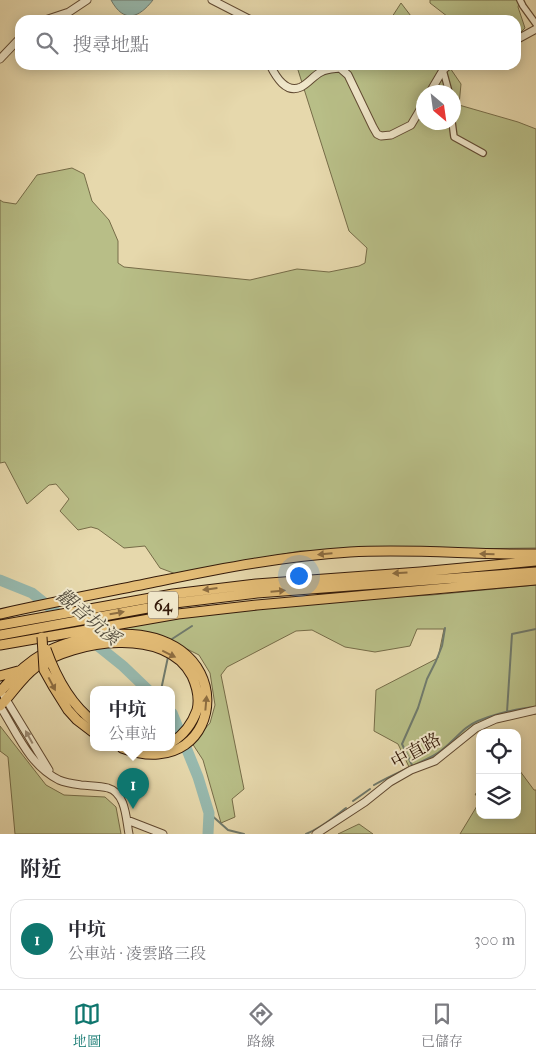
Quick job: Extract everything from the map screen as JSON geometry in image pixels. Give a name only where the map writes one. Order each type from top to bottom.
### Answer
[{"type":"highway","points":[[0,614],[231,566],[291,557],[351,552],[412,550],[536,554]]},
{"type":"highway","name":"64","points":[[0,635],[175,603],[328,582],[536,561]]},
{"type":"highway","name":"64","points":[[0,625],[173,594],[328,582],[536,572]]},
{"type":"highway","points":[[0,645],[178,614],[536,580]]},
{"type":"highway","points":[[35,606],[42,637],[52,666],[65,690],[82,712],[90,719]]},
{"type":"highway","points":[[0,676],[18,670],[42,654],[106,635],[140,635],[155,638],[180,648],[200,670],[205,681],[207,704],[202,724],[189,742],[175,749]]},
{"type":"highway","points":[[42,637],[44,670],[68,710],[90,729]]},
{"type":"highway","points":[[0,706],[24,677],[37,666],[70,646],[126,643],[156,648],[177,658],[191,674],[196,684],[198,696],[196,713],[188,729],[175,740]]},
{"type":"highway","points":[[0,691],[18,670]]},
{"type":"highway","points":[[134,751],[146,754],[172,751]]},
{"type":"street","points":[[60,15],[69,12],[87,0]]},
{"type":"street","points":[[212,0],[241,15]]},
{"type":"street","points":[[520,0],[536,24]]},
{"type":"street","points":[[521,37],[536,29]]},
{"type":"street","points":[[0,58],[15,43]]},
{"type":"street","points":[[274,70],[286,87],[292,89],[300,87],[327,70]]},
{"type":"street","points":[[342,70],[348,75],[377,134],[381,136],[391,135],[411,125],[416,117]]},
{"type":"street","points":[[434,85],[444,70]]},
{"type":"street","points":[[446,70],[448,85]]},
{"type":"street","points":[[453,130],[454,137],[483,154]]},
{"type":"street","points":[[0,691],[7,699],[52,774]]},
{"type":"street","points":[[0,706],[27,752],[41,767],[59,780],[109,788],[115,792],[121,798],[129,834]]},
{"type":"street","name":"中直路","points":[[316,834],[365,802],[390,782],[411,770],[435,760],[476,728],[496,719],[536,710]]},
{"type":"street","points":[[127,820],[163,834]]},
{"type":"green space","points":[[430,0],[520,0],[518,7],[521,15],[446,15],[430,3]]},
{"type":"green space","points":[[401,3],[410,15],[393,15]]},
{"type":"green space","points":[[521,16],[525,28],[521,32]]},
{"type":"green space","points":[[298,70],[451,70],[461,85],[416,85],[416,130],[461,130],[461,106],[536,129],[536,548],[300,551],[176,574],[160,568],[145,546],[124,548],[98,529],[91,527],[78,530],[60,511],[69,499],[56,484],[49,485],[27,504],[5,462],[0,463],[0,200],[16,204],[37,175],[72,168],[84,174],[92,201],[109,220],[118,241],[118,263],[124,267],[250,280],[297,269],[329,272],[359,266],[365,263],[367,248],[349,231]]},
{"type":"green space","points":[[536,585],[536,714],[504,719],[481,729],[476,729],[476,731],[446,756],[411,771],[398,744],[374,731],[376,690],[438,658],[444,629],[417,629],[410,646],[375,652],[345,647],[312,630],[296,631],[227,667],[221,675],[244,789],[232,799],[235,817],[221,823],[203,760],[192,743],[210,723],[215,705],[210,673],[199,655],[167,639],[123,628],[122,623],[310,602],[432,595]]},
{"type":"green space","points":[[0,726],[46,785],[64,795],[105,797],[116,807],[121,834],[15,834],[8,757],[0,751]]},
{"type":"green space","points":[[521,772],[534,790],[536,790],[536,834],[460,834],[476,808],[476,819],[521,819]]},
{"type":"green space","points":[[359,824],[373,834],[338,834]]},
{"type":"water","points":[[111,0],[153,0],[142,11],[134,15],[126,15],[116,8]]},
{"type":"waterway","name":"觀音坑溪","points":[[0,580],[32,593],[123,666],[144,686]]},
{"type":"waterway","points":[[171,643],[172,639],[192,626]]},
{"type":"waterway","points":[[412,765],[402,744],[442,646],[445,628]]},
{"type":"waterway","points":[[507,712],[512,634],[536,629]]},
{"type":"waterway","points":[[162,686],[168,657]]},
{"type":"waterway","points":[[374,785],[438,753],[466,728],[480,720],[519,709],[536,707]]},
{"type":"waterway","name":"觀音坑溪","points":[[175,720],[198,777],[209,813],[208,834]]},
{"type":"waterway","points":[[353,801],[370,789]]},
{"type":"waterway","points":[[306,834],[322,826],[346,808]]},
{"type":"waterway","points":[[209,813],[228,830],[244,834]]},
{"type":"place","name":"中坑","points":[[133,809]]}]
